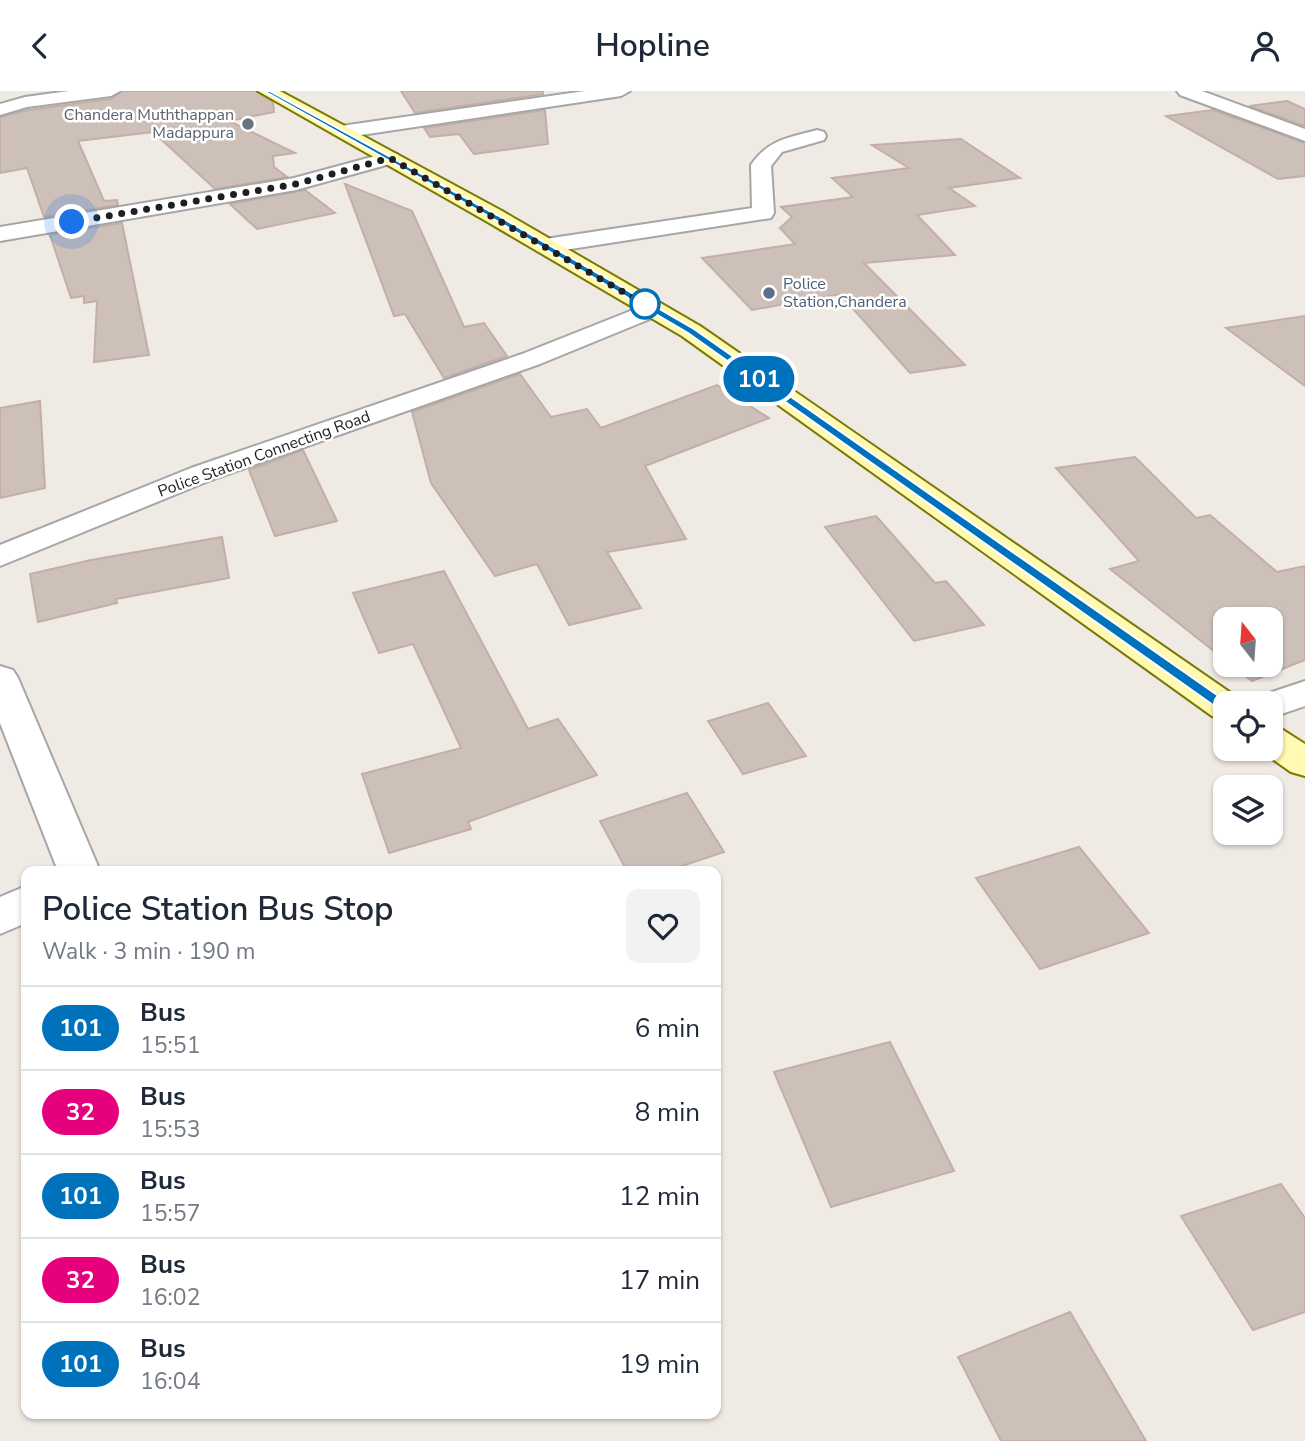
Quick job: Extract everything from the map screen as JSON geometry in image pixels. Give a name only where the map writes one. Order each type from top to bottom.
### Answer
[{"type":"main road","points":[[267,91],[545,246],[702,339],[1213,699]]},
{"type":"main road","points":[[1283,748],[1305,762]]},
{"type":"street","points":[[0,110],[25,102],[110,91]]},
{"type":"street","points":[[341,132],[621,91]]},
{"type":"street","points":[[1186,91],[1305,135]]},
{"type":"street","points":[[545,246],[763,213],[761,165],[775,148],[817,136]]},
{"type":"street","points":[[0,234],[296,184],[390,158]]},
{"type":"street","name":"Police Station Connecting Road","points":[[0,556],[201,474],[531,359],[653,309]]},
{"type":"street","points":[[0,678],[77,866]]},
{"type":"street","points":[[1283,702],[1305,694]]},
{"type":"street","points":[[0,916],[21,906]]},
{"type":"building","points":[[122,91],[256,91],[273,102],[274,112],[229,121],[295,153],[273,156],[274,167],[287,177],[215,189],[153,132],[78,141],[104,201],[117,200],[118,205],[44,217],[27,168],[0,173],[0,117],[28,110],[111,99]]},
{"type":"building","points":[[401,91],[543,91],[543,94],[415,113]]},
{"type":"building","points":[[1287,101],[1305,109],[1305,126],[1249,106]]},
{"type":"building","points":[[545,110],[548,144],[474,154],[459,134],[430,137],[424,128]]},
{"type":"building","points":[[1213,110],[1305,143],[1305,176],[1278,179],[1166,116]]},
{"type":"building","points":[[961,139],[1020,178],[949,188],[975,206],[917,215],[955,255],[864,263],[965,365],[910,373],[840,294],[752,310],[702,258],[795,244],[780,228],[792,217],[781,207],[853,197],[832,178],[909,168],[872,145]]},
{"type":"building","points":[[345,184],[412,211],[464,327],[484,323],[507,356],[444,378],[405,314],[394,316]]},
{"type":"building","points":[[305,190],[335,213],[257,229],[230,204]]},
{"type":"building","points":[[122,223],[149,355],[94,362],[97,301],[84,303],[84,296],[71,298],[50,235]]},
{"type":"building","points":[[1305,316],[1305,386],[1226,328]]},
{"type":"building","points":[[520,374],[551,417],[587,409],[601,428],[717,385],[769,418],[645,466],[686,539],[607,552],[641,608],[569,625],[537,564],[495,576],[431,483],[412,412]]},
{"type":"building","points":[[40,401],[45,488],[0,498],[0,408]]},
{"type":"building","points":[[303,450],[337,521],[275,536],[249,470]]},
{"type":"building","points":[[1135,457],[1196,518],[1210,515],[1277,572],[1305,566],[1305,660],[1283,669],[1283,607],[1213,607],[1213,651],[1110,569],[1139,561],[1056,468]]},
{"type":"building","points":[[876,516],[935,583],[946,581],[984,625],[914,641],[825,527]]},
{"type":"building","points":[[222,537],[229,578],[116,599],[117,603],[38,622],[30,574],[91,560]]},
{"type":"building","points":[[444,571],[528,729],[558,719],[597,775],[468,822],[471,829],[389,853],[362,774],[461,748],[413,644],[379,653],[353,593]]},
{"type":"building","points":[[768,703],[806,756],[743,774],[708,721]]},
{"type":"building","points":[[687,793],[724,852],[682,866],[624,866],[600,821]]},
{"type":"building","points":[[1079,847],[1149,933],[1040,969],[976,878]]},
{"type":"building","points":[[890,1042],[954,1171],[831,1207],[774,1072]]},
{"type":"building","points":[[1281,1184],[1305,1218],[1305,1312],[1253,1330],[1181,1216]]},
{"type":"building","points":[[1070,1312],[1146,1441],[1001,1441],[958,1357]]},
{"type":"bus line","name":"101","points":[[267,91],[494,216],[691,331],[1213,699]]},
{"type":"place","name":"Chandera Muththappan Madappura","points":[[248,124]]},
{"type":"place","name":"Police Station,Chandera","points":[[769,293]]},
{"type":"route","points":[[72,222],[296,184],[390,158],[653,309],[645,304]]}]
